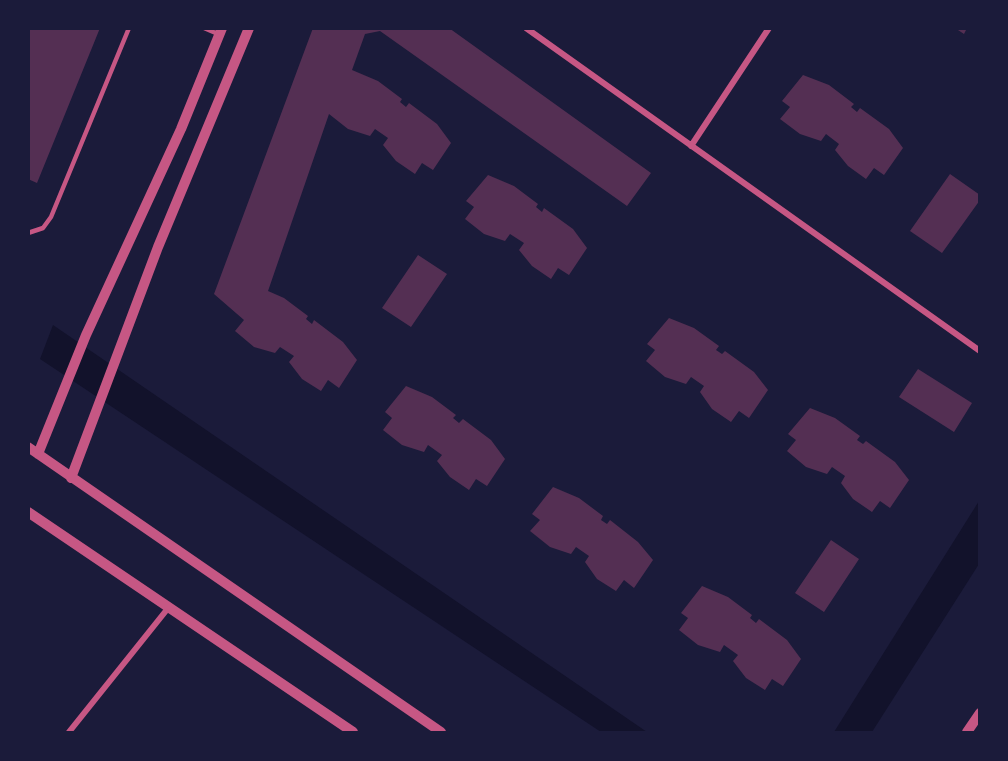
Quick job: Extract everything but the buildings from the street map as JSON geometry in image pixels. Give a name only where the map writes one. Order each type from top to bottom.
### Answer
[{"type":"street","points":[[71,478],[122,349],[158,247],[249,28]]},
{"type":"street","points":[[526,28],[980,351]]},
{"type":"street","points":[[691,146],[769,28]]},
{"type":"street","points":[[221,32],[181,129],[86,335],[58,404],[33,451],[441,732]]},
{"type":"street","points":[[28,512],[353,732]]},
{"type":"street","points":[[69,732],[169,607]]},
{"type":"street","points":[[967,732],[980,713]]},
{"type":"lane","points":[[28,232],[43,228],[51,217],[129,28]]},
{"type":"lane","points":[[204,28],[221,32]]},
{"type":"shaded area","points":[[53,325],[647,732],[601,732],[40,359]]},
{"type":"shaded area","points":[[979,501],[979,564],[872,732],[834,732]]}]
